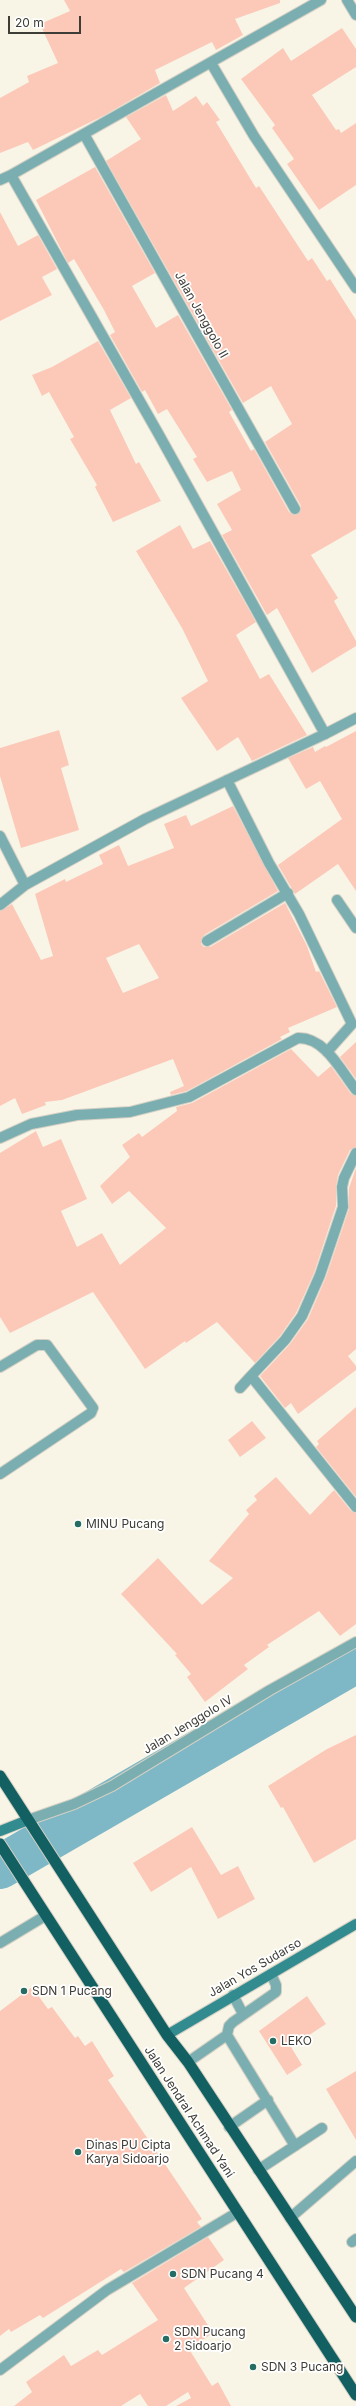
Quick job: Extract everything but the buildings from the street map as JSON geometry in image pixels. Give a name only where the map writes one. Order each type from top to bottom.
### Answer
[{"type":"highway","name":"Jalan Jendral Achmad Yani","points":[[0,1776],[167,2035],[188,2062],[229,2127],[356,2317]]},
{"type":"highway","name":"Jalan Jendral Achmad Yani","points":[[0,1844],[45,1916],[356,2395]]},
{"type":"main road","points":[[0,1831],[28,1820]]},
{"type":"main road","name":"Jalan Yos Sudarso","points":[[167,2035],[356,1924]]},
{"type":"street","points":[[0,180],[321,0]]},
{"type":"street","points":[[347,0],[356,15]]},
{"type":"street","points":[[211,63],[254,136],[356,288]]},
{"type":"street","name":"Jalan Jenggolo II","points":[[84,134],[295,509]]},
{"type":"street","points":[[11,175],[158,433],[325,734]]},
{"type":"street","points":[[0,905],[25,885],[52,872],[89,848],[356,718]]},
{"type":"street","points":[[226,780],[269,863],[288,893],[354,1022],[326,1052]]},
{"type":"street","points":[[0,836],[25,885]]},
{"type":"street","points":[[207,941],[288,893]]},
{"type":"street","points":[[337,900],[356,928]]},
{"type":"street","points":[[0,1138],[31,1124],[77,1115],[130,1112],[188,1097],[298,1038],[308,1037],[318,1042],[356,1090]]},
{"type":"street","points":[[240,1388],[285,1340],[302,1316],[322,1269],[343,1207],[342,1187],[344,1178],[356,1153]]},
{"type":"street","points":[[0,1367],[37,1345],[47,1345],[93,1408],[91,1413],[0,1474]]},
{"type":"street","points":[[251,1376],[356,1506]]},
{"type":"street","name":"Jalan Jenggolo IV","points":[[28,1820],[74,1804],[112,1786],[270,1690],[356,1642]]},
{"type":"street","points":[[0,1943],[45,1916]]},
{"type":"street","points":[[188,2062],[227,2035],[229,2026],[243,2014],[270,1999],[276,1992],[276,1985],[271,1974]]},
{"type":"street","points":[[233,1995],[243,2014]]},
{"type":"street","points":[[227,2035],[295,2146]]},
{"type":"street","points":[[229,2127],[268,2100]]},
{"type":"street","points":[[258,2170],[322,2128]]},
{"type":"street","points":[[290,2218],[356,2161]]},
{"type":"street","points":[[0,2370],[108,2290],[238,2212]]},
{"type":"waterway","points":[[0,1867],[356,1661]]},
{"type":"place","name":"MINU Pucang","points":[[78,1524]]},
{"type":"place","name":"SDN 1 Pucang","points":[[24,1991]]},
{"type":"place","name":"LEKO","points":[[273,2041]]},
{"type":"place","name":"Dinas PU Cipta Karya Sidoarjo","points":[[78,2152]]},
{"type":"place","name":"SDN Pucang 4","points":[[173,2274]]},
{"type":"place","name":"SDN Pucang 2 Sidoarjo","points":[[166,2339]]},
{"type":"place","name":"SDN 3 Pucang","points":[[253,2367]]}]
